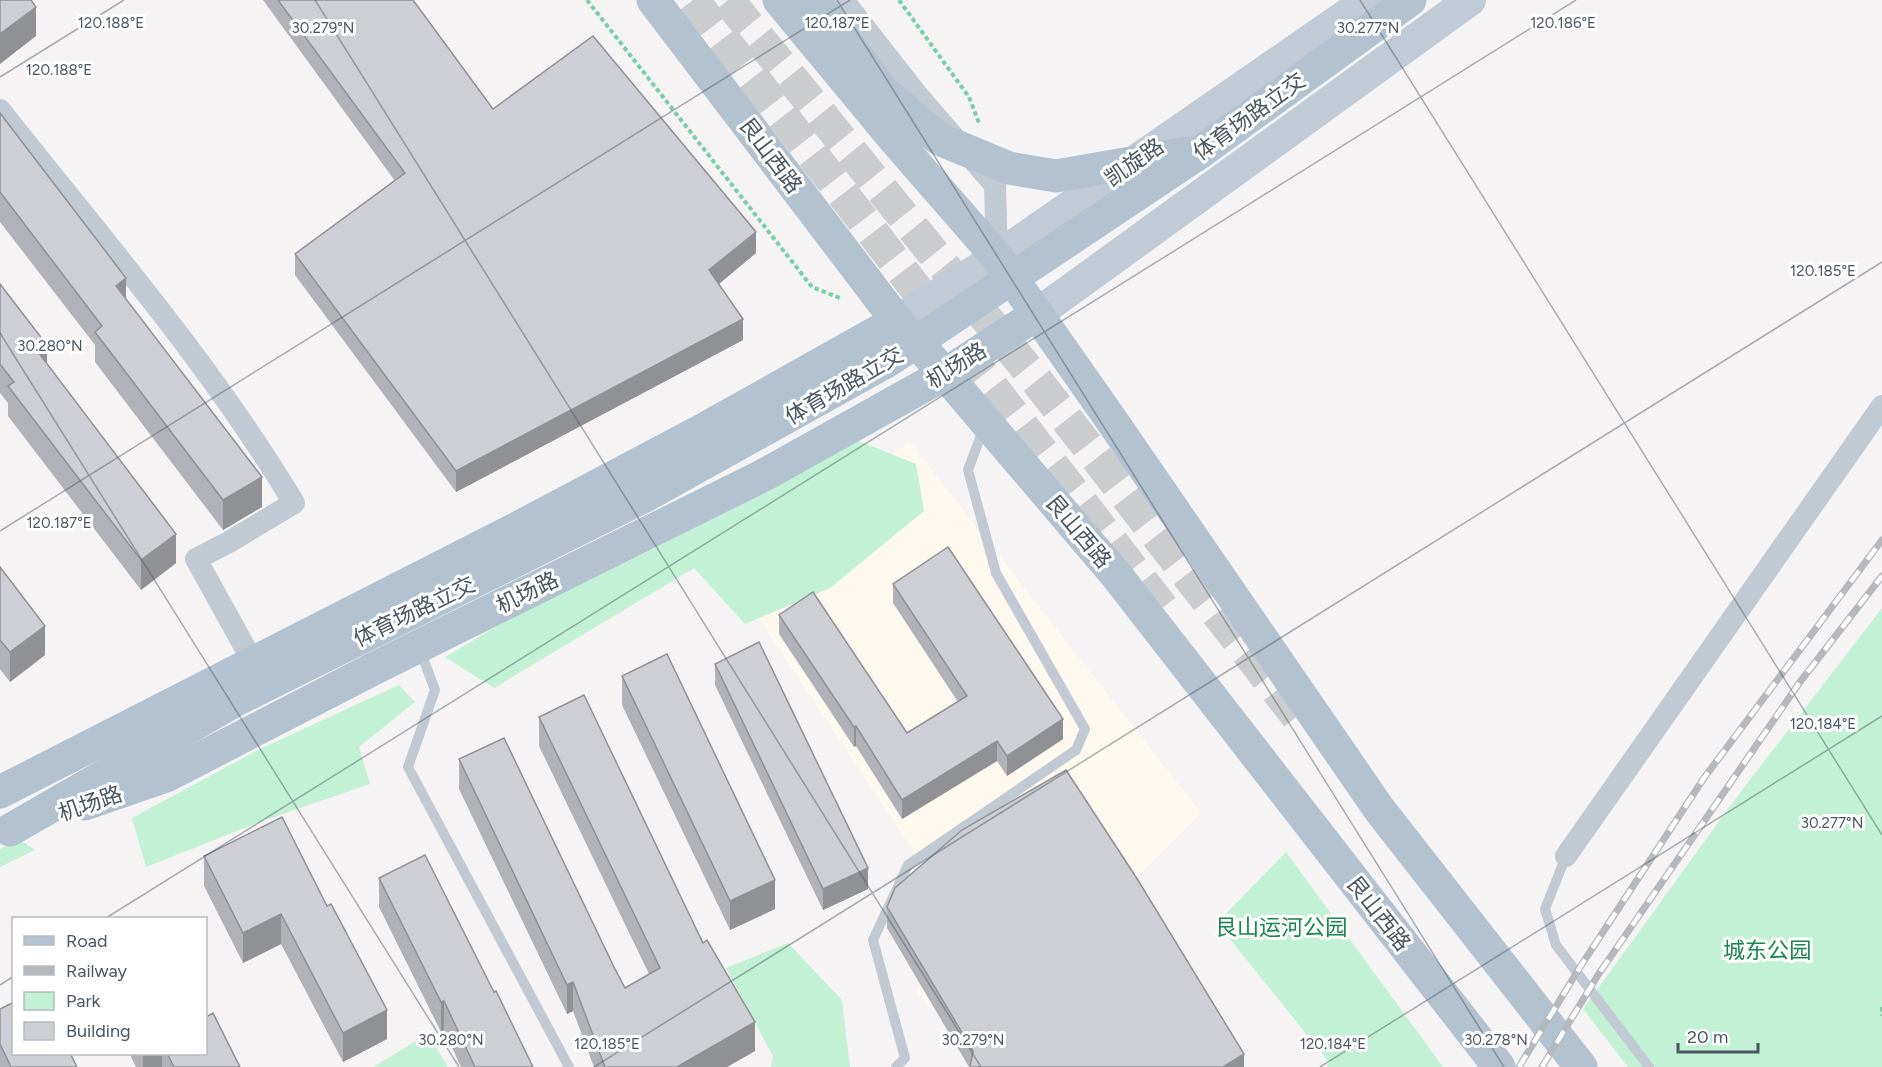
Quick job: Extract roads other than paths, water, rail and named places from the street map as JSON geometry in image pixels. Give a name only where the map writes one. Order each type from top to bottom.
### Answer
[{"type":"main road","name":"艮山西路","points":[[653,0],[897,321],[1117,576],[1498,1067]]},
{"type":"main road","points":[[779,0],[997,258],[1379,809],[1581,1067]]},
{"type":"main road","points":[[814,0],[883,91],[939,139],[1009,168],[1056,176],[1202,151]]},
{"type":"main road","name":"凯旋路","points":[[897,321],[997,258],[1368,0]]},
{"type":"main road","name":"体育场路立交","points":[[5,833],[236,700],[645,496],[889,360],[1202,151],[1410,0]]},
{"type":"main road","points":[[1037,314],[1470,0]]},
{"type":"main road","name":"机场路","points":[[5,833],[166,776],[419,646],[764,475],[945,374],[1037,314]]},
{"type":"main road","name":"机场路","points":[[0,792],[525,524],[708,427],[897,321]]},
{"type":"main road","name":"体育场路立交","points":[[0,798],[236,700]]},
{"type":"street","points":[[843,0],[919,97],[995,185],[997,258]]},
{"type":"street","points":[[0,110],[201,364],[271,465],[294,503],[196,559],[253,662]]},
{"type":"street","points":[[1566,856],[1882,406]]},
{"type":"lane","points":[[896,1067],[905,1058],[873,940],[908,865],[1076,750],[1084,729],[996,573],[968,470],[986,422]]},
{"type":"lane","points":[[419,646],[435,690],[408,766],[569,1067]]},
{"type":"lane","points":[[1566,856],[1545,909],[1556,945],[1649,1067]]},
{"type":"tunnel","points":[[693,0],[1165,611]]},
{"type":"tunnel","points":[[728,0],[1037,381],[1304,725]]},
{"type":"railway","points":[[1519,1067],[1582,964],[1704,778],[1882,540]]},
{"type":"railway","points":[[1542,1067],[1598,975],[1800,682],[1882,576]]},
{"type":"park label","name":"艮山运河公园","points":[[1281,927]]},
{"type":"park label","name":"城东公园","points":[[1767,950]]}]
